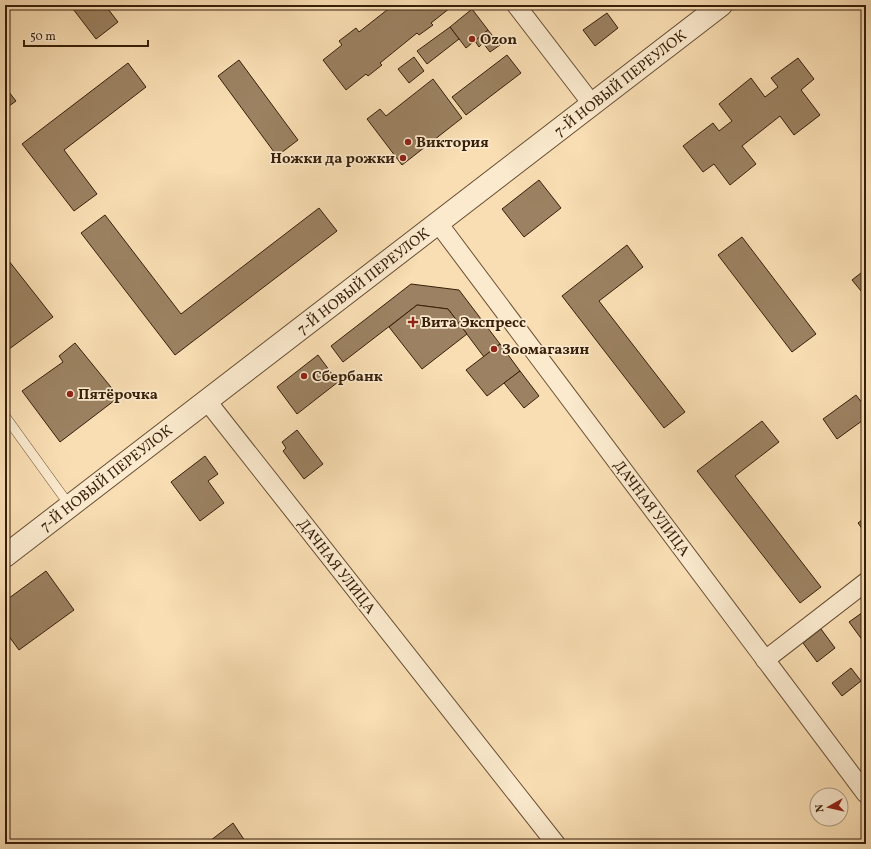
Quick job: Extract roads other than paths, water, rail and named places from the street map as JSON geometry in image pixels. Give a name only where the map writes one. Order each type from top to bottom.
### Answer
[{"type":"street","points":[[516,5],[592,104]]},
{"type":"street","name":"7-Й НОВЫЙ ПЕРЕУЛОК","points":[[5,556],[722,5]]},
{"type":"street","name":"ДАЧНАЯ УЛИЦА","points":[[438,223],[866,794]]},
{"type":"street","name":"ДАЧНАЯ УЛИЦА","points":[[207,400],[556,844]]},
{"type":"street","points":[[766,660],[866,582]]},
{"type":"lane","points":[[5,416],[70,506]]},
{"type":"place","name":"Ozon","points":[[472,39]]},
{"type":"place","name":"Виктория","points":[[408,142]]},
{"type":"place","name":"Ножки да рожки","points":[[403,158]]},
{"type":"place","name":"Вита Экспресс","points":[[413,322]]},
{"type":"place","name":"Зоомагазин","points":[[494,349]]},
{"type":"place","name":"Сбербанк","points":[[304,376]]},
{"type":"place","name":"Пятёрочка","points":[[70,394]]}]
